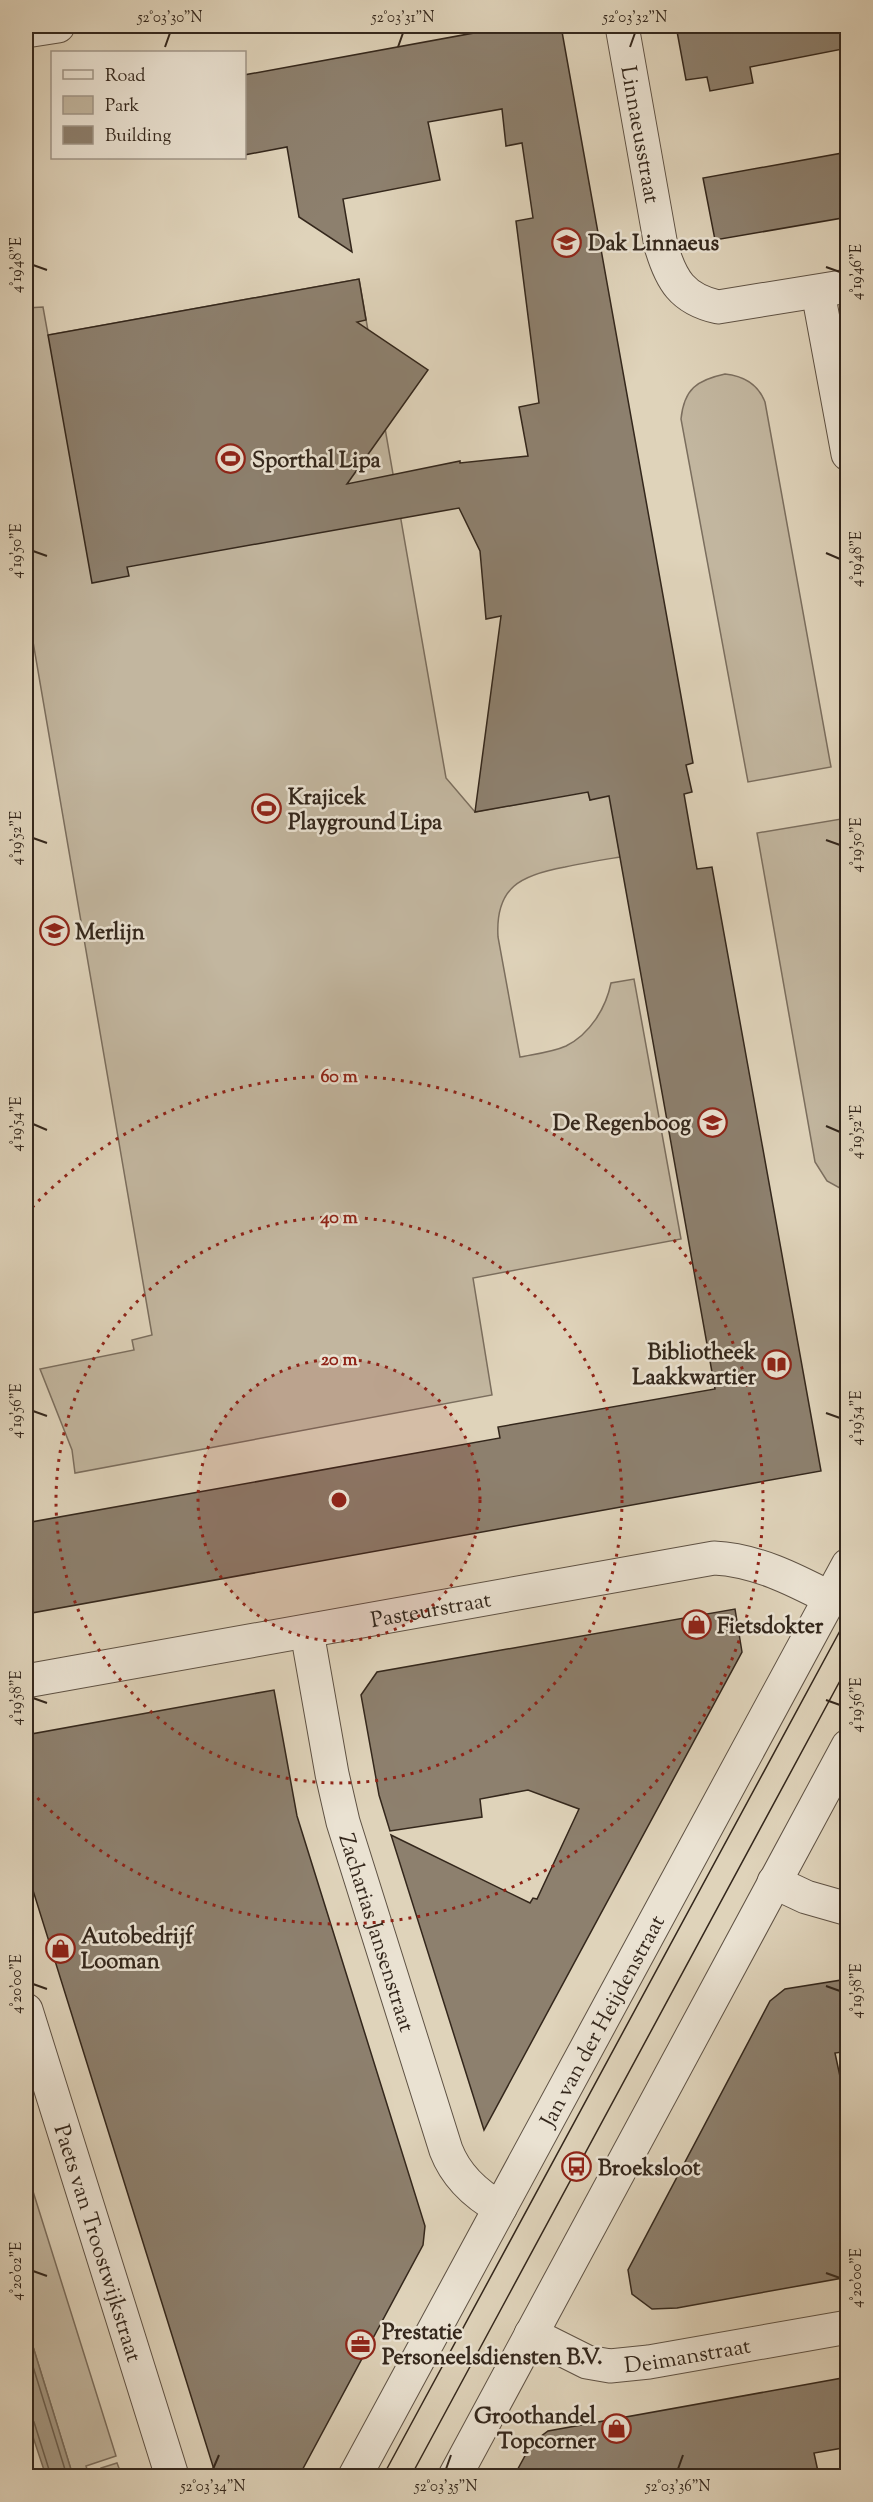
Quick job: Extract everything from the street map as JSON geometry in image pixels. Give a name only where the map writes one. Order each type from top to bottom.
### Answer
[{"type":"street","points":[[26,31],[58,26]]},
{"type":"street","name":"Linnaeusstraat","points":[[622,26],[661,246],[674,280],[691,298],[718,307],[833,289],[848,454]]},
{"type":"street","name":"Pasteurstraat","points":[[26,1681],[714,1558],[739,1561],[766,1569],[830,1598]]},
{"type":"street","name":"Jan van der Heijdenstraat","points":[[356,2476],[848,1565]]},
{"type":"street","name":"Zacharias Jansenstraat","points":[[307,1632],[332,1774],[343,1822],[447,2154],[469,2186],[500,2208]]},
{"type":"street","points":[[455,2476],[848,1746]]},
{"type":"street","points":[[774,1882],[806,1897],[848,1909]]},
{"type":"street","name":"Paets van Troostwijkstraat","points":[[26,2010],[172,2476]]},
{"type":"street","name":"Deimanstraat","points":[[531,2334],[588,2362],[610,2366],[649,2362],[848,2327]]},
{"type":"green space","name":"Krajicek Playground Lipa","points":[[359,279],[446,778],[475,812],[588,791],[590,800],[611,793],[620,857],[536,874],[514,886],[506,895],[501,906],[498,937],[520,1057],[555,1050],[575,1041],[601,1011],[611,983],[634,979],[681,1239],[473,1278],[492,1395],[75,1473],[72,1450],[40,1369],[134,1350],[132,1340],[152,1335],[26,601],[26,308],[43,307],[48,335]]},
{"type":"green space","points":[[725,374],[750,382],[765,402],[831,767],[748,782],[681,419],[689,393],[707,379]]},
{"type":"green space","points":[[841,819],[848,858],[847,1192],[827,1181],[815,1162],[757,833]]},
{"type":"green space","points":[[26,2169],[116,2456],[86,2466],[89,2476],[73,2476],[26,2324]]},
{"type":"green space","points":[[117,2463],[122,2476],[108,2476],[106,2470],[102,2472],[101,2468]]},
{"type":"water","points":[[26,2324],[73,2476],[46,2476],[26,2416]]},
{"type":"building","points":[[512,26],[561,26],[693,763],[686,765],[692,792],[684,794],[697,869],[712,867],[821,1471],[26,1614],[26,1523],[500,1438],[498,1427],[715,1389],[609,796],[590,800],[588,792],[475,812],[501,616],[486,619],[480,551],[459,508],[127,567],[129,576],[92,583],[48,335],[359,279],[366,320],[357,322],[428,370],[347,484],[460,461],[460,463],[528,456],[519,407],[539,403],[516,221],[533,218],[522,143],[506,146],[502,109],[428,122],[440,180],[343,199],[352,252],[299,217],[287,147],[246,155],[246,75]]},
{"type":"building","points":[[676,26],[848,26],[848,48],[750,67],[753,83],[710,91],[707,77],[686,80]]},
{"type":"building","points":[[848,152],[848,217],[715,240],[703,178]]},
{"type":"building","points":[[735,1609],[742,1652],[484,2130],[391,1835],[530,1903],[533,1898],[537,1899],[579,1809],[528,1790],[480,1799],[482,1817],[390,1831],[379,1795],[361,1695],[377,1672]]},
{"type":"building","points":[[274,1690],[297,1816],[425,2226],[423,2245],[299,2476],[216,2476],[26,1868],[26,1735]]},
{"type":"building","points":[[848,1979],[848,2051],[835,2053],[848,2114],[848,2277],[677,2308],[652,2309],[632,2294],[628,2270],[770,2001],[785,1989]]},
{"type":"building","points":[[848,2377],[848,2447],[814,2453],[819,2476],[514,2476],[532,2443],[548,2431]]},
{"type":"tram line","points":[[383,2476],[848,1616]]},
{"type":"tram line","points":[[411,2476],[848,1666]]},
{"type":"place","name":"Dak Linnaeus","points":[[567,242]]},
{"type":"place","name":"Sporthal Lipa","points":[[231,459]]},
{"type":"place","name":"Krajicek Playground Lipa","points":[[267,809]]},
{"type":"place","name":"Merlijn","points":[[54,931]]},
{"type":"place","name":"De Regenboog","points":[[712,1122]]},
{"type":"place","name":"Bibliotheek Laakkwartier","points":[[777,1364]]},
{"type":"place","name":"Fietsdokter","points":[[696,1625]]},
{"type":"place","name":"Autobedrijf Looman","points":[[60,1948]]},
{"type":"place","name":"Broeksloot","points":[[577,2167]]},
{"type":"place","name":"Prestatie Personeelsdiensten B.V.","points":[[361,2344]]},
{"type":"place","name":"Groothandel Topcorner","points":[[617,2428]]}]
